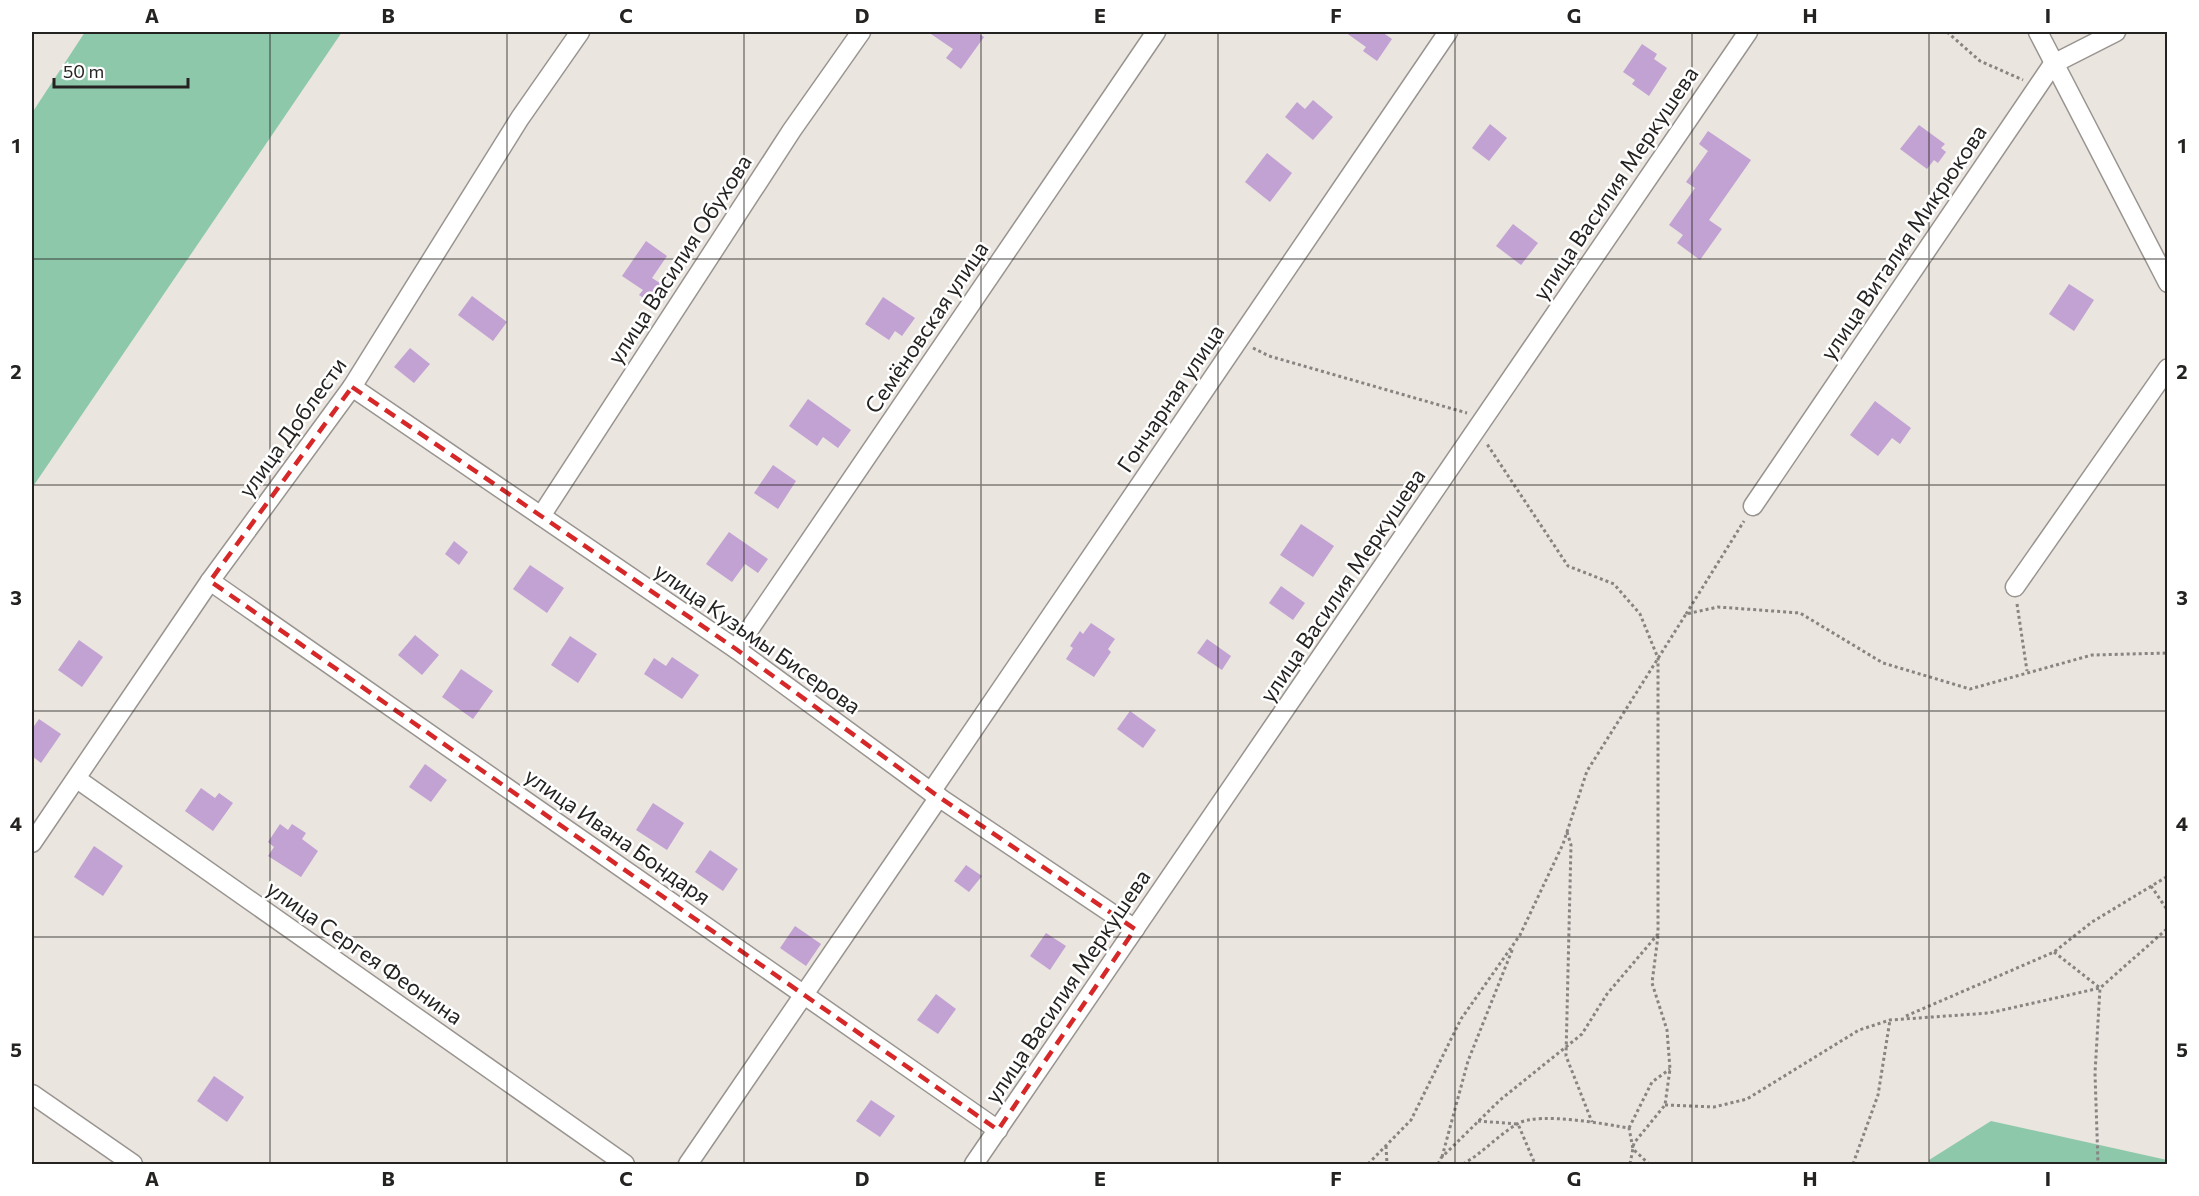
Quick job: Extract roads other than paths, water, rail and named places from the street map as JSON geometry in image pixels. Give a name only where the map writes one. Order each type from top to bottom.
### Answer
[{"type":"street","name":"улица Доблести","points":[[32,843],[210,581],[352,387],[520,118],[580,32]]},
{"type":"street","name":"улица Василия Обухова","points":[[541,516],[792,130],[861,32]]},
{"type":"street","name":"Семёновская улица","points":[[736,649],[1156,32]]},
{"type":"street","name":"Гончарная улица","points":[[688,1164],[804,995],[935,794],[1448,32]]},
{"type":"street","name":"улица Василия Меркушева","points":[[974,1164],[1748,32]]},
{"type":"street","points":[[2038,32],[2168,283]]},
{"type":"street","name":"улица Виталия Микрюкова","points":[[1754,506],[2053,64],[2116,32]]},
{"type":"street","points":[[2015,587],[2168,368]]},
{"type":"street","name":"улица Кузьмы Бисерова","points":[[352,387],[736,649],[935,794],[1135,929]]},
{"type":"street","name":"улица Ивана Бондаря","points":[[210,581],[998,1130]]},
{"type":"street","name":"улица Сергея Феонина","points":[[77,779],[624,1164]]},
{"type":"street","points":[[32,1094],[133,1164]]}]
